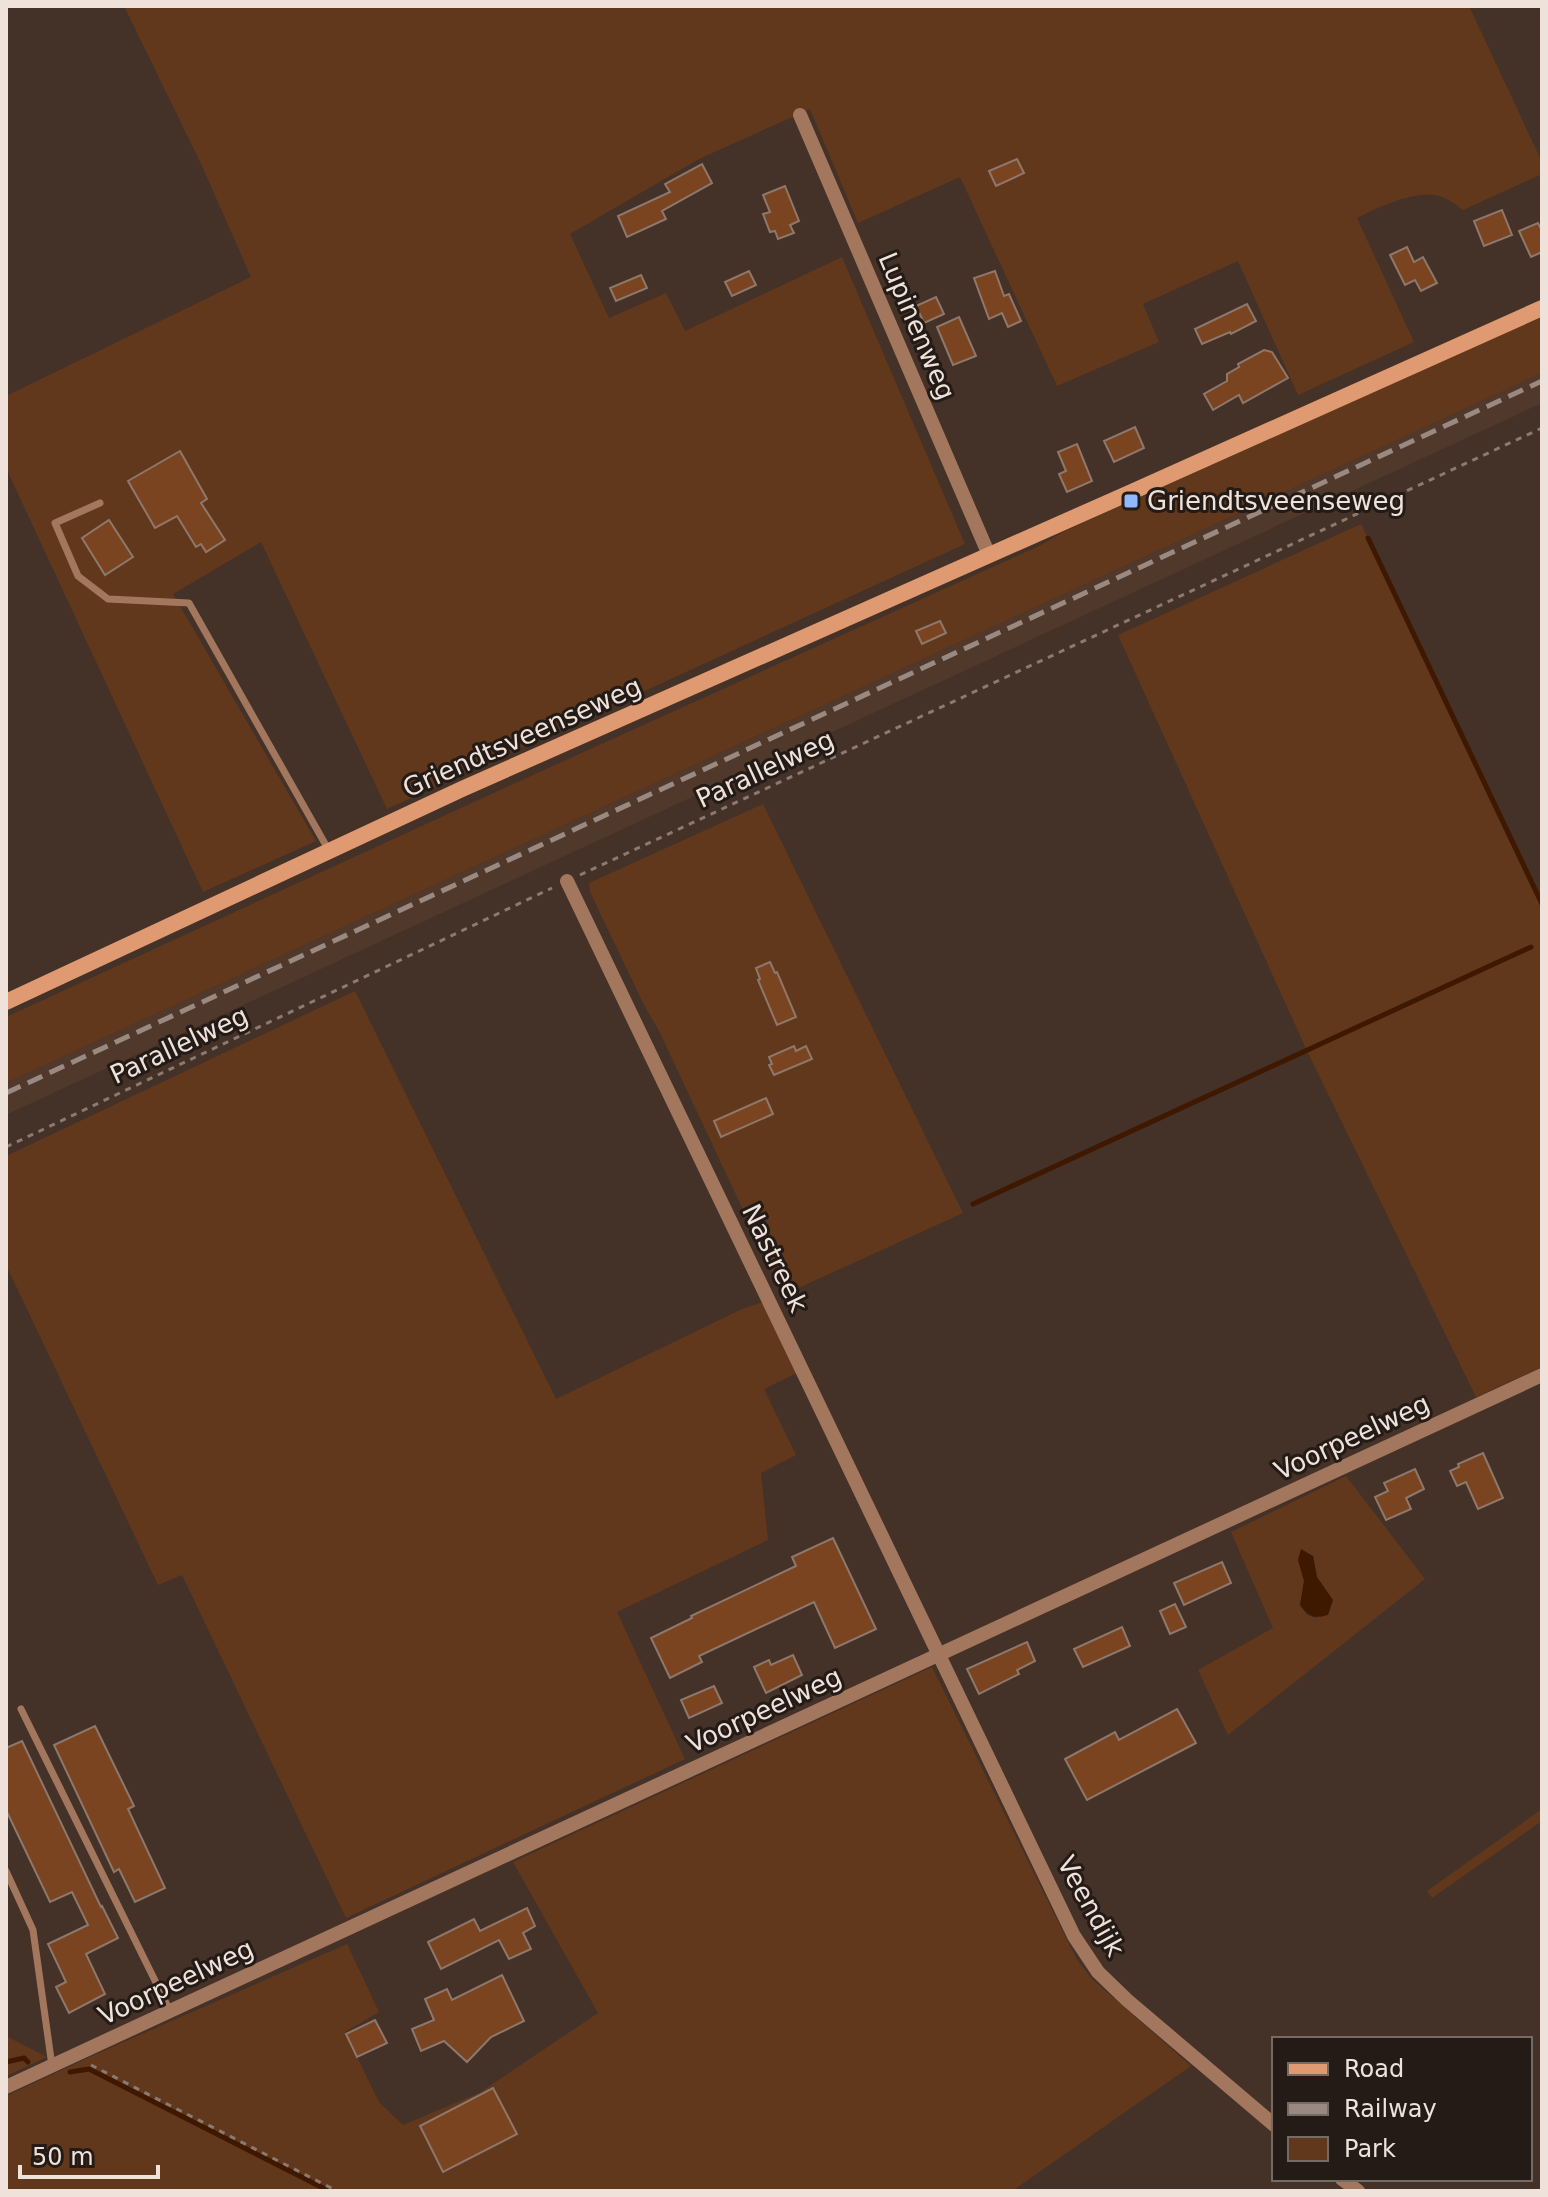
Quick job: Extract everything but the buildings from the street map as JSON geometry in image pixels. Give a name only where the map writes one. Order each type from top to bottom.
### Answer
[{"type":"street","name":"Lupinenweg","points":[[800,115],[989,555]]},
{"type":"street","name":"Griendtsveenseweg","points":[[6,1002],[462,789],[1542,308]]},
{"type":"street","name":"Nastreek","points":[[567,881],[940,1655]]},
{"type":"street","name":"Voorpeelweg","points":[[6,2087],[1542,1375]]},
{"type":"street","name":"Veendijk","points":[[940,1655],[1074,1936],[1098,1972],[1272,2123]]},
{"type":"lane","points":[[100,503],[55,523],[78,576],[108,599],[189,603],[329,851]]},
{"type":"lane","points":[[21,1709],[170,2011]]},
{"type":"lane","points":[[6,1871],[33,1930],[52,2066]]},
{"type":"path","name":"Parallelweg","points":[[6,1147],[567,881],[1542,428]]},
{"type":"path","points":[[77,2055],[337,2191]]},
{"type":"shaded area","points":[[1542,373],[1542,403],[6,1115],[6,1083]]},
{"type":"shaded area","points":[[1301,1549],[1313,1556],[1317,1577],[1333,1600],[1328,1615],[1312,1616],[1300,1605],[1304,1581],[1298,1560]]},
{"type":"green space","points":[[124,6],[1469,6],[1542,162],[1542,174],[1463,210],[1443,197],[1426,194],[1395,201],[1357,218],[1414,342],[1298,395],[1238,261],[1143,304],[1159,342],[1057,386],[960,177],[858,223],[810,109],[699,159],[570,234],[609,318],[666,293],[685,331],[842,257],[965,544],[387,809],[261,542],[173,594],[316,841],[203,892],[6,468],[6,396],[251,277],[201,164]]},
{"type":"green space","points":[[1542,316],[1542,373],[6,1083],[6,1017],[1039,546],[1065,531]]},
{"type":"green space","points":[[1361,524],[1542,903],[1542,1367],[1476,1397],[1308,1053],[1118,635]]},
{"type":"green space","points":[[763,804],[963,1213],[783,1295],[590,892],[589,883]]},
{"type":"green space","points":[[355,991],[556,1399],[742,1309],[763,1302],[797,1373],[764,1389],[796,1455],[761,1473],[768,1540],[617,1612],[685,1759],[346,1918],[182,1575],[158,1585],[6,1265],[6,1156]]},
{"type":"green space","points":[[1346,1476],[1425,1579],[1228,1735],[1198,1670],[1273,1628],[1231,1532]],"holes":[[[1313,1556],[1317,1577],[1332,1600],[1316,1618],[1307,1615],[1300,1605]]]},
{"type":"green space","points":[[932,1667],[1076,1958],[1091,1978],[1191,2066],[1012,2191],[6,2191],[6,2096],[347,1944],[379,2012],[345,2032],[379,2102],[403,2125],[479,2093],[598,2013],[513,1862]]},
{"type":"green space","points":[[1542,1809],[1542,1821],[1432,1898],[1427,1891]]},
{"type":"green space","points":[[6,2036],[47,2057],[6,2076]]},
{"type":"waterway","points":[[1368,538],[1542,904]]},
{"type":"waterway","points":[[973,1204],[1531,947]]},
{"type":"waterway","points":[[6,2062],[24,2058],[28,2062]]},
{"type":"waterway","points":[[70,2072],[89,2069],[329,2191]]},
{"type":"railway","points":[[6,1093],[1542,381]]},
{"type":"place","name":"Griendtsveenseweg","points":[[1131,501]]}]
